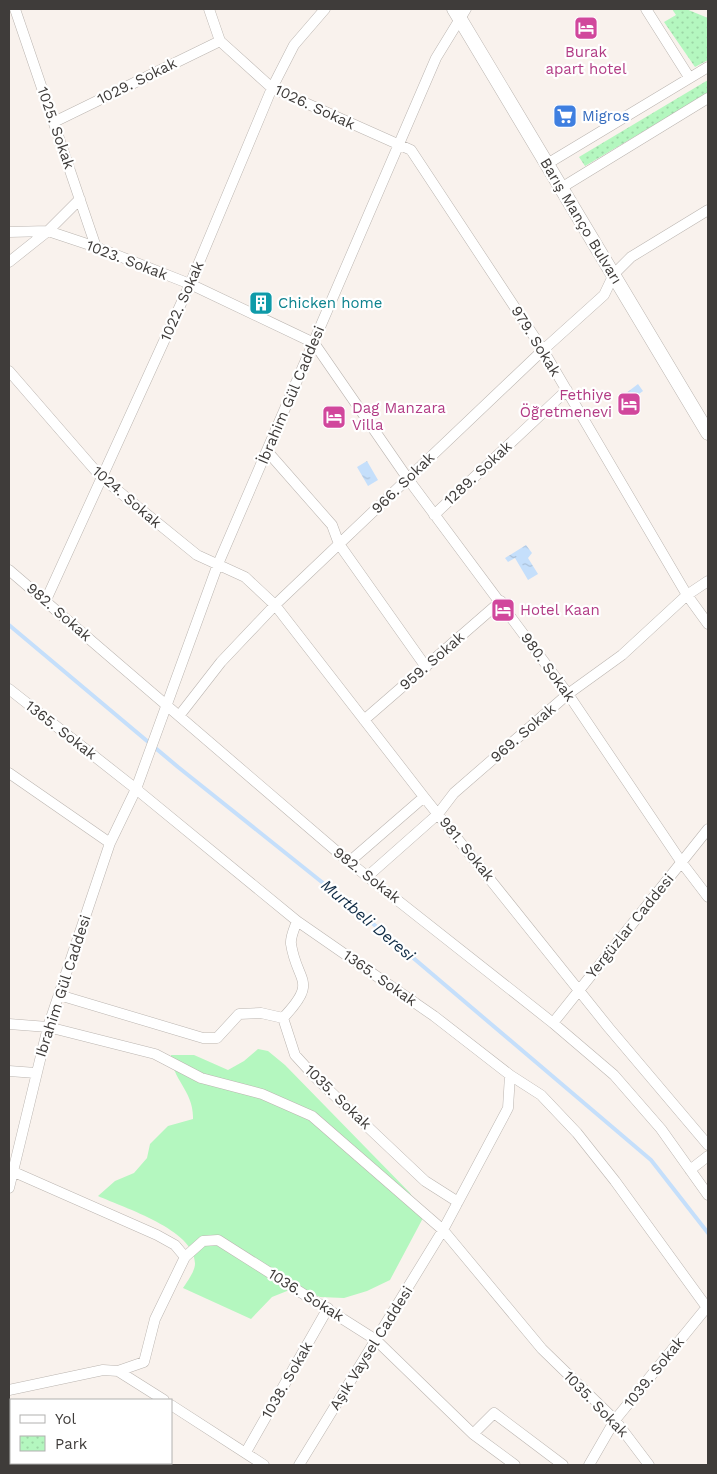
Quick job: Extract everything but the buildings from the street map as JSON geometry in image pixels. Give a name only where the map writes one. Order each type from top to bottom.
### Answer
[{"type":"main road","name":"Barış Manço Bulvarı","points":[[460,12],[561,188],[708,433]]},
{"type":"street","name":"1025. Sokak","points":[[15,9],[96,247]]},
{"type":"street","points":[[210,9],[220,41]]},
{"type":"street","name":"1022. Sokak","points":[[46,600],[190,284],[272,88],[294,45],[325,9]]},
{"type":"street","points":[[646,9],[689,77]]},
{"type":"street","name":"İbrahim Gül Caddesi","points":[[136,789],[165,705],[218,564],[436,58],[460,12]]},
{"type":"street","name":"1029. Sokak","points":[[54,122],[220,41]]},
{"type":"street","name":"1026. Sokak","points":[[220,41],[272,88],[398,145]]},
{"type":"street","points":[[547,164],[708,67]]},
{"type":"street","points":[[561,188],[708,98]]},
{"type":"street","name":"979. Sokak","points":[[398,145],[410,150],[543,350],[687,595],[708,624]]},
{"type":"street","points":[[9,262],[48,231],[80,199]]},
{"type":"street","name":"966. Sokak","points":[[179,716],[220,662],[276,605],[543,350],[604,295],[614,274],[631,256],[708,210]]},
{"type":"street","name":"1023. Sokak","points":[[9,232],[48,231],[96,247],[190,284],[314,343]]},
{"type":"street","name":"980. Sokak","points":[[314,343],[434,515],[568,694],[682,863],[708,897]]},
{"type":"street","name":"1024. Sokak","points":[[9,371],[101,477],[197,555],[218,564]]},
{"type":"street","name":"1289. Sokak","points":[[434,515],[567,390]]},
{"type":"street","points":[[267,451],[332,525],[339,544],[426,667]]},
{"type":"street","name":"981. Sokak","points":[[218,564],[245,577],[276,605],[424,797],[580,988],[610,1028],[708,1145]]},
{"type":"street","name":"982. Sokak","points":[[9,570],[349,862],[553,1023],[614,1075],[661,1129],[708,1195]]},
{"type":"street","name":"969. Sokak","points":[[368,876],[438,814],[454,793],[568,694],[622,655],[687,595],[708,581]]},
{"type":"street","name":"959. Sokak","points":[[364,720],[501,602]]},
{"type":"street","name":"1365. Sokak","points":[[9,689],[136,789],[297,921],[434,1016],[510,1075],[541,1095],[576,1132],[708,1308]]},
{"type":"street","points":[[9,773],[110,843]]},
{"type":"street","name":"Ibrahim Gül Caddesi","points":[[9,1188],[48,1026],[110,843],[136,789]]},
{"type":"street","points":[[349,862],[424,797]]},
{"type":"street","name":"Yergüzlar Caddesi","points":[[553,1023],[708,830]]},
{"type":"street","points":[[59,995],[203,1038],[217,1038],[239,1014],[261,1013],[283,1018],[299,1001],[304,983],[291,942],[297,921]]},
{"type":"street","name":"1035. Sokak","points":[[283,1018],[295,1055],[316,1078],[425,1181],[458,1202]]},
{"type":"street","name":"1035. Sokak","points":[[9,1024],[48,1026],[155,1054],[201,1078],[262,1094],[312,1116],[443,1230],[542,1349],[615,1420],[649,1465]]},
{"type":"street","points":[[9,1071],[36,1073]]},
{"type":"street","name":"Aşık Vaysel Caddesi","points":[[299,1465],[443,1230],[508,1108],[510,1075]]},
{"type":"street","points":[[690,1170],[708,1156]]},
{"type":"street","points":[[9,1390],[103,1370],[118,1371],[144,1362],[155,1319],[185,1257],[175,1244],[157,1235],[14,1172]]},
{"type":"street","name":"1036. Sokak","points":[[185,1257],[203,1241],[218,1240],[328,1308],[376,1340],[473,1434],[515,1465]]},
{"type":"street","name":"1038. Sokak","points":[[246,1452],[328,1308]]},
{"type":"street","name":"1039. Sokak","points":[[588,1465],[615,1420],[708,1308]]},
{"type":"street","points":[[118,1371],[162,1399]]},
{"type":"street","points":[[172,1406],[264,1465]]},
{"type":"street","points":[[473,1434],[494,1413],[563,1465]]},
{"type":"green space","points":[[672,9],[686,9],[708,18],[708,60],[695,67],[664,22],[676,15]]},
{"type":"green space","points":[[708,80],[708,93],[585,166],[579,157]]},
{"type":"green space","points":[[258,1049],[268,1051],[285,1065],[410,1193],[423,1218],[390,1280],[367,1291],[344,1298],[320,1297],[297,1287],[272,1297],[251,1319],[183,1288],[195,1264],[192,1252],[184,1241],[172,1231],[157,1222],[98,1196],[115,1181],[134,1173],[147,1158],[150,1144],[168,1126],[193,1119],[190,1101],[175,1072],[171,1055],[194,1055],[228,1070],[244,1061]]},
{"type":"water","points":[[638,384],[643,391],[639,394],[638,398],[639,413],[631,415],[621,397]]},
{"type":"water","points":[[367,461],[378,480],[368,486],[357,467]]},
{"type":"water","points":[[526,545],[532,553],[528,558],[538,574],[528,580],[515,558],[508,562],[505,558]]},
{"type":"waterway","name":"Murtbeli Deresi","points":[[9,625],[178,767],[358,911],[651,1160],[708,1233]]},
{"type":"place","name":"Burak apart hotel","points":[[586,28]]},
{"type":"place","name":"Migros","points":[[565,116]]},
{"type":"place","name":"Chicken home","points":[[261,303]]},
{"type":"place","name":"Fethiye Öğretmenevi","points":[[629,404]]},
{"type":"place","name":"Dag Manzara Villa","points":[[334,417]]},
{"type":"place","name":"Hotel Kaan","points":[[503,610]]}]
